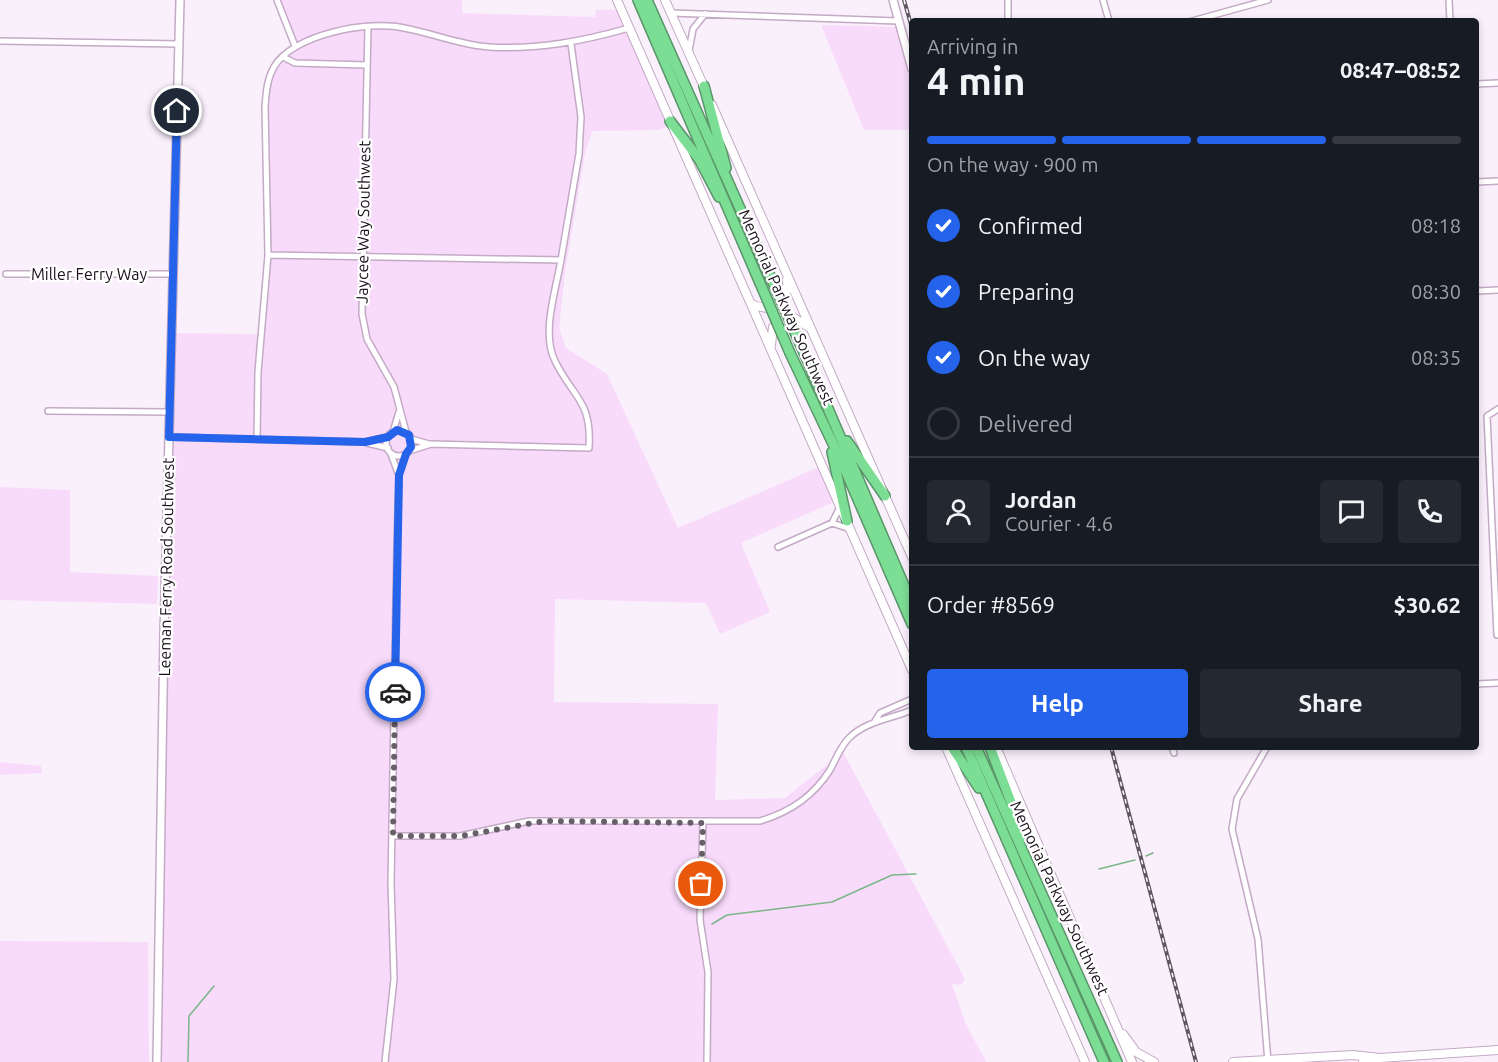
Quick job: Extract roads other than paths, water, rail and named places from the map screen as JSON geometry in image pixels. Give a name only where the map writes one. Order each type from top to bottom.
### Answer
[{"type":"highway","name":"Memorial Parkway Southwest","points":[[638,0],[716,176],[729,213],[790,353],[909,617]]},
{"type":"highway","name":"Memorial Parkway Southwest","points":[[647,0],[802,348],[909,597]]},
{"type":"highway","points":[[704,86],[725,159],[728,182]]},
{"type":"highway","points":[[670,121],[699,159],[729,213]]},
{"type":"highway","points":[[834,421],[867,473],[885,496]]},
{"type":"highway","points":[[825,430],[836,464],[849,525]]},
{"type":"highway","points":[[954,750],[992,808]]},
{"type":"highway","name":"Memorial Parkway Southwest","points":[[967,750],[1102,1058]]},
{"type":"highway","name":"Memorial Parkway Southwest","points":[[977,750],[1117,1062]]},
{"type":"highway","points":[[991,750],[1017,818],[1023,849]]},
{"type":"main road","points":[[617,0],[909,663]]},
{"type":"main road","points":[[665,0],[909,550]]},
{"type":"main road","points":[[751,304],[765,309],[780,304],[787,293],[787,275]]},
{"type":"main road","points":[[771,349],[773,327],[780,322],[794,318],[811,328]]},
{"type":"main road","points":[[947,750],[1085,1062]]},
{"type":"main road","points":[[997,750],[1129,1060]]},
{"type":"main road","points":[[1107,1008],[1136,1052],[1154,1062]]},
{"type":"main road","points":[[1363,1062],[1380,1058],[1498,1050]]},
{"type":"main road","points":[[1233,1062],[1353,1054],[1380,1058]]},
{"type":"street","name":"Leeman Ferry Road Southwest","points":[[157,1062],[169,412],[180,0]]},
{"type":"street","points":[[277,0],[295,46]]},
{"type":"street","points":[[893,0],[909,59]]},
{"type":"street","points":[[1008,0],[1008,18]]},
{"type":"street","points":[[1103,0],[1107,18]]},
{"type":"street","points":[[1203,18],[1268,0]]},
{"type":"street","points":[[1449,0],[1450,18]]},
{"type":"street","points":[[671,13],[898,21]]},
{"type":"street","points":[[688,51],[693,28],[705,14]]},
{"type":"street","points":[[257,439],[258,372],[268,255],[265,107],[267,85],[275,66],[283,57],[295,46],[341,30],[368,26],[402,27],[487,47],[572,44],[629,28]]},
{"type":"street","name":"Jaycee Way Southwest","points":[[368,26],[361,256],[362,314],[367,339],[394,387],[406,432]]},
{"type":"street","points":[[0,41],[179,44]]},
{"type":"street","points":[[393,432],[406,432],[411,439],[430,444],[589,448],[590,429],[587,410],[554,360],[549,338],[579,154],[581,117],[572,44]]},
{"type":"street","points":[[283,57],[296,63],[367,65]]},
{"type":"street","points":[[1479,84],[1498,83]]},
{"type":"street","points":[[1479,182],[1498,181]]},
{"type":"street","points":[[268,255],[561,261]]},
{"type":"street","name":"Miller Ferry Way","points":[[6,274],[172,274]]},
{"type":"street","points":[[1479,291],[1498,290]]},
{"type":"street","points":[[1497,635],[1487,416],[1498,409]]},
{"type":"street","points":[[169,437],[365,442],[388,437],[393,432],[399,410]]},
{"type":"street","points":[[48,411],[169,412]]},
{"type":"street","points":[[388,437],[389,450],[399,475]]},
{"type":"street","points":[[385,1062],[394,979],[393,836],[399,475],[411,439]]},
{"type":"street","points":[[365,442],[389,450],[397,456],[430,444]]},
{"type":"street","points":[[1491,502],[1498,503]]},
{"type":"street","points":[[832,523],[840,507]]},
{"type":"street","points":[[778,547],[832,523],[849,525]]},
{"type":"street","points":[[1479,684],[1498,683]]},
{"type":"street","points":[[393,836],[460,836],[537,821],[703,823],[760,821],[781,815],[798,805],[822,782],[849,738],[874,722],[880,713],[909,700]]},
{"type":"street","points":[[874,722],[885,722],[909,711]]},
{"type":"street","points":[[1265,750],[1237,799],[1232,829],[1258,939],[1268,1061]]},
{"type":"street","points":[[703,823],[700,920],[708,972],[706,1062]]},
{"type":"waterway","points":[[1146,856],[1153,853]]},
{"type":"waterway","points":[[1099,869],[1135,860]]},
{"type":"waterway","points":[[712,924],[727,915],[832,902],[892,875],[916,874]]},
{"type":"waterway","points":[[188,1062],[189,1016],[214,986]]},
{"type":"railway","points":[[904,0],[909,18]]},
{"type":"railway","points":[[1112,750],[1196,1062]]}]
